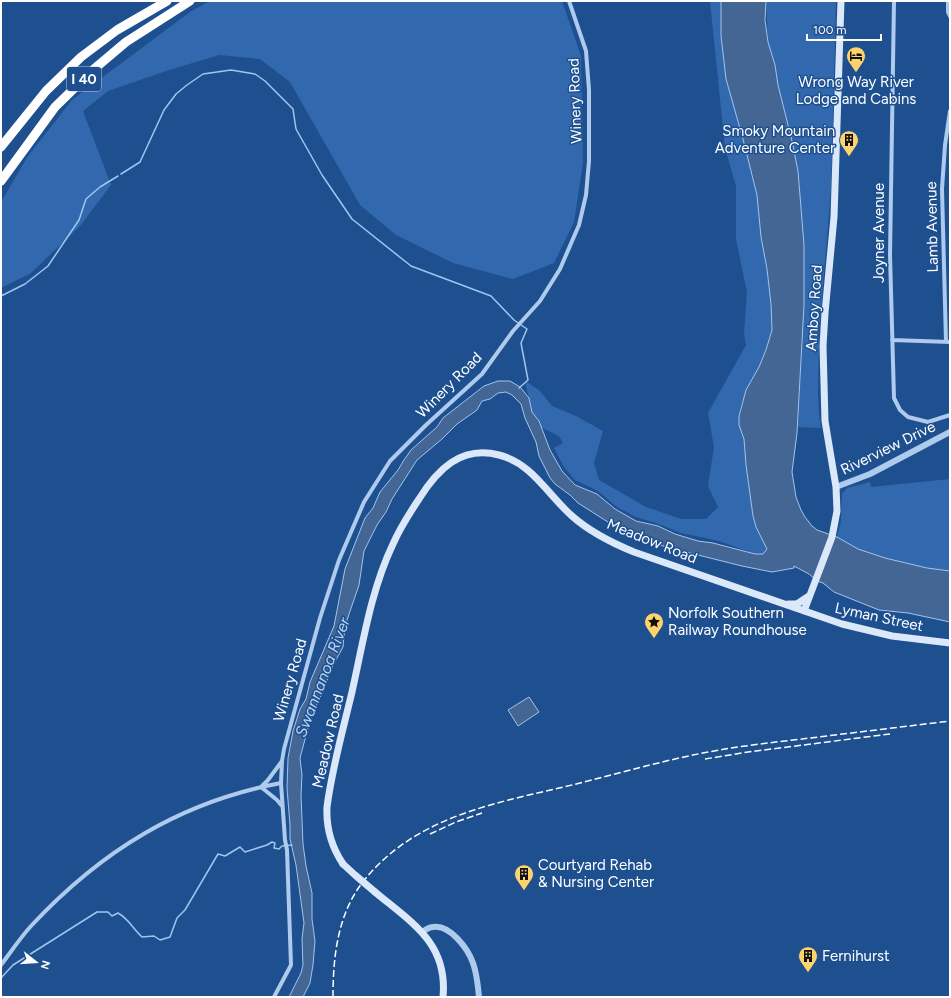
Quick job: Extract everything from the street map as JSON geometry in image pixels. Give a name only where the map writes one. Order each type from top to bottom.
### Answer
[{"type":"highway","name":"I 40","points":[[1,147],[46,91],[80,58],[117,30],[167,1]]},
{"type":"highway","name":"I 40","points":[[1,181],[55,107],[89,74],[126,42],[190,1]]},
{"type":"main road","name":"Amboy Road","points":[[804,611],[832,537],[835,526],[837,504],[836,487],[824,421],[823,346],[824,313],[834,217],[841,1]]},
{"type":"main road","name":"Meadow Road","points":[[443,997],[444,982],[441,963],[431,944],[422,932],[344,864],[333,847],[326,818],[327,807],[377,588],[391,547],[405,522],[438,473],[451,462],[466,456],[478,453],[498,454],[511,459],[529,470],[573,517],[610,541],[634,552],[804,611]]},
{"type":"main road","points":[[784,604],[797,604],[805,600],[810,594]]},
{"type":"main road","name":"Lyman Street","points":[[804,611],[842,624],[892,636],[950,643]]},
{"type":"street","name":"Winery Road","points":[[274,997],[291,965],[287,850],[282,807],[282,761],[320,618],[339,560],[364,502],[390,461],[426,425],[482,374],[513,331],[540,301],[560,269],[579,225],[586,195],[590,135],[586,52],[569,1]]},
{"type":"street","name":"Joyner Avenue","points":[[894,1],[890,254],[894,398],[900,410],[908,417],[928,422],[950,415]]},
{"type":"street","points":[[948,1],[949,14]]},
{"type":"street","name":"Lamb Avenue","points":[[948,342],[942,189],[945,145],[950,112]]},
{"type":"street","points":[[892,340],[948,342]]},
{"type":"street","name":"Riverview Drive","points":[[836,487],[870,474],[950,432]]},
{"type":"street","points":[[261,787],[282,761]]},
{"type":"street","points":[[1,965],[30,928],[65,892],[102,861],[118,850],[167,820],[232,794],[281,783]]},
{"type":"street","points":[[261,787],[277,800],[282,807]]},
{"type":"street","points":[[422,932],[430,928],[438,927],[448,931],[462,943],[473,963],[479,997]]},
{"type":"shaded area","points":[[210,1],[562,1],[581,56],[583,163],[574,222],[554,263],[513,279],[453,263],[396,235],[360,205],[290,82],[260,59],[219,55],[108,91],[83,111],[111,185],[80,226],[31,273],[1,288],[1,202],[28,156],[72,100],[190,12]]},
{"type":"shaded area","points":[[710,1],[721,1],[721,36],[726,79],[757,195],[761,237],[767,269],[771,304],[772,330],[759,367],[741,405],[739,416],[739,425],[744,439],[753,516],[756,527],[767,549],[763,554],[755,554],[719,541],[681,533],[636,517],[617,507],[598,491],[575,480],[564,467],[554,448],[563,443],[559,436],[540,427],[539,421],[532,412],[525,381],[539,390],[552,406],[576,416],[603,431],[594,463],[599,480],[646,507],[681,519],[706,519],[718,507],[708,486],[714,447],[708,413],[746,345],[744,334],[747,292],[736,239],[736,186],[725,148]]},
{"type":"shaded area","points":[[766,1],[836,1],[831,189],[819,334],[818,393],[821,428],[798,427],[803,320],[804,245],[791,139],[768,42]]},
{"type":"shaded area","points":[[950,479],[950,571],[927,568],[885,558],[858,549],[837,537],[841,521],[842,494],[847,488],[870,482],[871,487]]},
{"type":"water","name":"Swannanoa River","points":[[721,1],[766,1],[765,20],[768,42],[775,65],[778,85],[798,171],[804,245],[804,305],[797,433],[792,472],[796,497],[805,517],[817,530],[837,537],[858,549],[885,558],[927,568],[950,571],[950,622],[908,613],[879,610],[834,592],[823,583],[817,581],[809,574],[794,566],[794,568],[772,572],[742,566],[666,547],[611,524],[578,503],[550,478],[539,456],[536,442],[525,418],[521,404],[512,395],[506,392],[498,393],[490,399],[482,401],[477,410],[457,424],[417,460],[392,499],[364,551],[359,585],[345,626],[343,647],[330,671],[325,687],[311,717],[300,758],[302,775],[301,795],[303,844],[312,893],[312,919],[315,941],[310,983],[303,997],[289,997],[301,973],[303,965],[302,939],[304,923],[296,865],[290,839],[287,788],[288,758],[293,731],[300,709],[306,699],[310,682],[334,626],[345,569],[365,518],[373,508],[380,492],[398,470],[411,450],[437,427],[443,418],[484,386],[498,381],[510,381],[520,387],[529,398],[532,412],[539,421],[550,450],[562,471],[575,485],[597,494],[615,509],[636,521],[658,526],[675,534],[698,541],[713,543],[755,554],[763,554],[767,549],[756,527],[753,516],[744,439],[739,425],[739,416],[746,390],[759,367],[772,330],[771,304],[767,269],[761,237],[757,195],[726,79],[721,36]]},
{"type":"water","points":[[529,697],[539,712],[518,726],[508,710]]},
{"type":"waterway","points":[[121,174],[140,162],[164,110],[176,94],[187,85],[203,74],[231,70],[255,74],[265,81],[293,109],[296,129],[322,175],[352,219],[411,266],[491,296],[514,320],[527,329],[521,343],[528,380],[519,388]]},
{"type":"waterway","points":[[1,296],[25,284],[48,266],[79,220],[86,199],[100,187],[118,176]]},
{"type":"waterway","points":[[1,978],[13,965],[97,912],[108,912],[112,916],[118,913],[125,918],[142,937],[154,936],[160,940],[170,937],[177,918],[185,910],[218,854],[225,856],[240,847],[245,852],[272,842],[275,843],[274,848],[279,849],[282,846],[292,845]]},
{"type":"railway","points":[[333,997],[334,965],[339,934],[343,919],[357,891],[366,878],[388,856],[411,838],[437,824],[464,813],[493,804],[652,764],[707,752],[950,721]]},
{"type":"railway","points":[[705,759],[890,734]]},
{"type":"railway","points":[[430,834],[456,822],[482,813]]},
{"type":"place","name":"Wrong Way River Lodge and Cabins","points":[[856,73]]},
{"type":"place","name":"Smoky Mountain Adventure Center","points":[[849,157]]},
{"type":"place","name":"Norfolk Southern Railway Roundhouse","points":[[654,639]]},
{"type":"place","name":"Courtyard Rehab & Nursing Center","points":[[524,891]]},
{"type":"place","name":"Fernihurst","points":[[808,973]]}]
